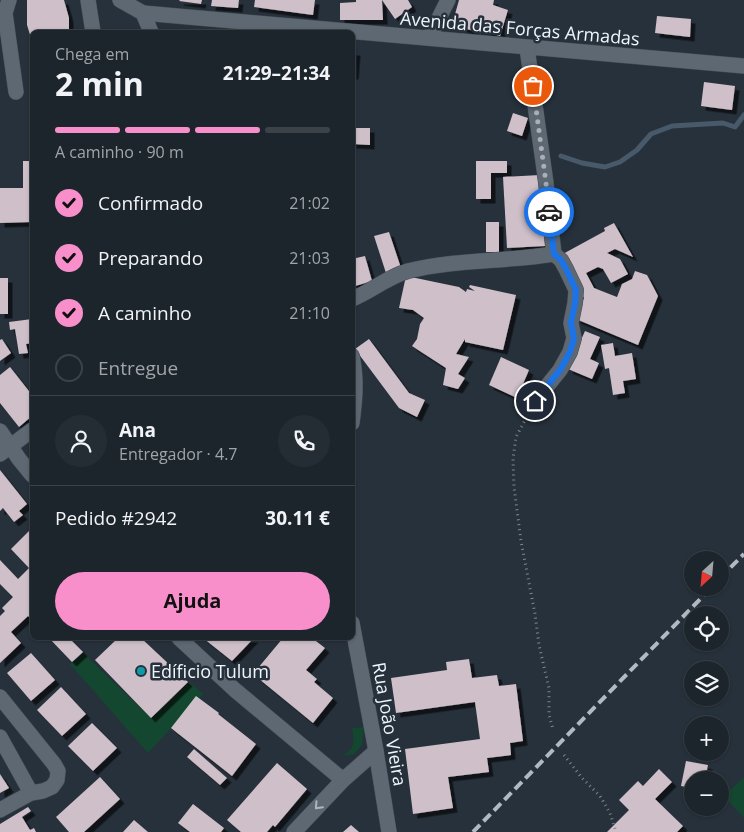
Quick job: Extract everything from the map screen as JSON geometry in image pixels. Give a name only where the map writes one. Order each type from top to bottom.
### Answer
[{"type":"street","points":[[10,0],[5,13],[16,92]]},
{"type":"street","points":[[88,0],[93,30]]},
{"type":"street","points":[[120,0],[143,13],[150,30]]},
{"type":"street","points":[[429,38],[448,0]]},
{"type":"street","name":"Avenida das Forças Armadas","points":[[143,13],[337,30]]},
{"type":"street","name":"Avenida das Forças Armadas","points":[[355,32],[744,66]]},
{"type":"street","points":[[527,48],[554,254],[561,260],[576,290],[571,323],[574,338],[570,352],[560,370],[535,401]]},
{"type":"street","points":[[355,298],[373,289],[382,282],[414,270],[472,261],[554,254]]},
{"type":"street","points":[[355,367],[355,400]]},
{"type":"street","points":[[0,431],[5,450],[30,473]]},
{"type":"street","points":[[5,450],[30,431]]},
{"type":"street","name":"Rua João Vieira","points":[[355,639],[389,832]]},
{"type":"street","points":[[181,640],[235,690],[342,780]]},
{"type":"street","points":[[0,697],[58,771],[57,780],[52,787],[44,791],[32,793],[0,810]]},
{"type":"street","points":[[0,737],[32,793]]},
{"type":"street","points":[[294,832],[342,780],[376,750]]},
{"type":"path","points":[[535,401],[516,436],[513,459],[514,487],[521,541],[548,688],[549,715],[553,729]]},
{"type":"path","points":[[564,755],[582,778],[600,796],[610,813],[616,832]]},
{"type":"green space","points":[[83,653],[151,718],[190,682],[203,694],[148,753],[70,664]]},
{"type":"green space","points":[[364,727],[362,745],[354,754],[342,756],[352,747],[352,728]]},
{"type":"green space","points":[[744,777],[744,818],[729,802],[729,791]]},
{"type":"building","points":[[27,0],[64,0],[69,18],[69,30],[30,30],[30,35],[27,25]]},
{"type":"building","points":[[180,0],[202,0],[201,4]]},
{"type":"building","points":[[212,0],[239,0],[238,8],[211,6]]},
{"type":"building","points":[[255,0],[315,0],[313,15],[254,7]]},
{"type":"building","points":[[356,0],[382,0],[383,20],[340,20],[340,3],[356,2]]},
{"type":"building","points":[[382,0],[408,0],[412,7],[395,19]]},
{"type":"building","points":[[459,0],[494,0],[493,5],[508,10],[500,36],[476,29],[478,23],[488,25],[477,22],[474,31],[452,25]]},
{"type":"building","points":[[657,16],[691,19],[690,37],[655,33]]},
{"type":"building","points":[[704,82],[735,86],[732,110],[701,106]]},
{"type":"building","points":[[513,113],[528,118],[522,136],[507,131]]},
{"type":"building","points":[[355,128],[370,128],[370,145],[355,144]]},
{"type":"building","points":[[23,161],[30,161],[30,222],[0,223],[0,188],[23,188]]},
{"type":"building","points":[[476,161],[507,161],[507,173],[491,173],[491,199],[476,199]]},
{"type":"building","points":[[540,175],[545,246],[507,248],[503,177]]},
{"type":"building","points":[[486,222],[499,222],[499,252],[486,252]]},
{"type":"building","points":[[614,223],[633,257],[615,249],[607,253],[620,259],[628,274],[611,283],[603,269],[598,267],[586,273],[594,288],[617,297],[622,284],[632,279],[635,271],[647,275],[658,296],[638,345],[576,319],[584,298],[561,255],[605,231],[604,228]]},
{"type":"building","points":[[389,232],[401,268],[386,273],[374,236]]},
{"type":"building","points":[[365,256],[372,281],[355,286],[355,258]]},
{"type":"building","points":[[406,276],[459,287],[466,292],[467,289],[475,291],[469,287],[470,285],[516,295],[503,350],[465,342],[465,339],[456,354],[469,357],[458,374],[465,378],[458,389],[443,385],[446,368],[412,346],[417,339],[420,324],[424,318],[413,310],[399,308]]},
{"type":"building","points":[[0,278],[8,278],[8,314],[0,314]]},
{"type":"building","points":[[30,319],[30,343],[26,344],[28,353],[19,354],[15,329],[10,330],[9,322]]},
{"type":"building","points":[[585,331],[600,337],[590,359],[599,363],[592,379],[568,369]]},
{"type":"building","points":[[2,339],[11,353],[0,361],[0,340]]},
{"type":"building","points":[[369,339],[409,393],[425,400],[417,417],[399,408],[355,349]]},
{"type":"building","points":[[613,343],[615,356],[632,353],[636,379],[623,381],[625,393],[613,395],[609,368],[605,369],[601,345]]},
{"type":"building","points":[[501,357],[529,370],[517,398],[489,385]]},
{"type":"building","points":[[10,367],[30,392],[30,418],[19,427],[0,403],[0,375]]},
{"type":"building","points":[[0,470],[27,504],[19,511],[23,515],[14,522],[3,508],[0,511]]},
{"type":"building","points":[[30,530],[30,618],[28,616],[11,632],[21,643],[0,663],[0,616],[5,611],[2,608],[13,597],[0,584],[0,560],[18,579],[29,568],[11,549]]},
{"type":"building","points":[[51,640],[71,640],[83,652],[72,662]]},
{"type":"building","name":"Edíficio Tulum","points":[[116,640],[143,640],[188,682],[151,718],[95,660]]},
{"type":"building","points":[[206,640],[252,640],[232,661]]},
{"type":"building","points":[[281,640],[315,640],[325,648],[306,670],[317,679],[314,682],[333,698],[313,723],[253,674]]},
{"type":"building","points":[[31,653],[55,680],[31,701],[7,673]]},
{"type":"building","points":[[469,659],[472,678],[497,675],[499,686],[516,684],[523,741],[510,743],[511,755],[487,758],[489,772],[448,777],[453,808],[413,814],[405,749],[480,739],[475,702],[396,713],[391,678],[447,670],[446,662]]},
{"type":"building","points":[[61,687],[86,714],[62,736],[37,710]]},
{"type":"building","points":[[196,696],[256,744],[232,776],[171,728]]},
{"type":"building","points":[[92,723],[117,748],[93,771],[68,746]]},
{"type":"building","points":[[194,749],[227,778],[220,785],[187,757]]},
{"type":"building","points":[[686,761],[708,765],[707,771],[684,771]]},
{"type":"building","points":[[277,763],[307,789],[275,827],[273,825],[267,832],[241,832],[227,820]]},
{"type":"building","points":[[659,769],[672,782],[655,799],[683,826],[677,832],[607,832],[629,810],[619,800],[638,781],[643,786]]},
{"type":"building","points":[[684,771],[684,787],[681,786]]},
{"type":"building","points":[[0,774],[9,788],[0,793]]},
{"type":"building","points":[[100,777],[120,799],[84,832],[69,832],[56,817]]},
{"type":"building","points":[[193,804],[224,828],[221,832],[190,832],[178,823]]},
{"type":"building","points":[[28,807],[31,811],[22,817],[30,830],[34,828],[36,832],[0,832],[0,824]]},
{"type":"building","points":[[134,820],[148,832],[123,832]]},
{"type":"building","points":[[351,825],[359,832],[343,832]]},
{"type":"waterway","points":[[561,156],[582,163],[605,167],[620,162],[637,150],[651,134],[672,126],[723,123],[735,127],[744,115]]},
{"type":"railway","points":[[729,569],[744,554]]},
{"type":"railway","points":[[473,832],[703,596]]},
{"type":"way so far","points":[[533,86],[549,212]]},
{"type":"place","name":"Edíficio Tulum","points":[[141,671]]},
{"type":"route","points":[[535,401],[560,370],[570,352],[574,338],[571,323],[576,290],[561,260],[554,254],[549,212]]}]
